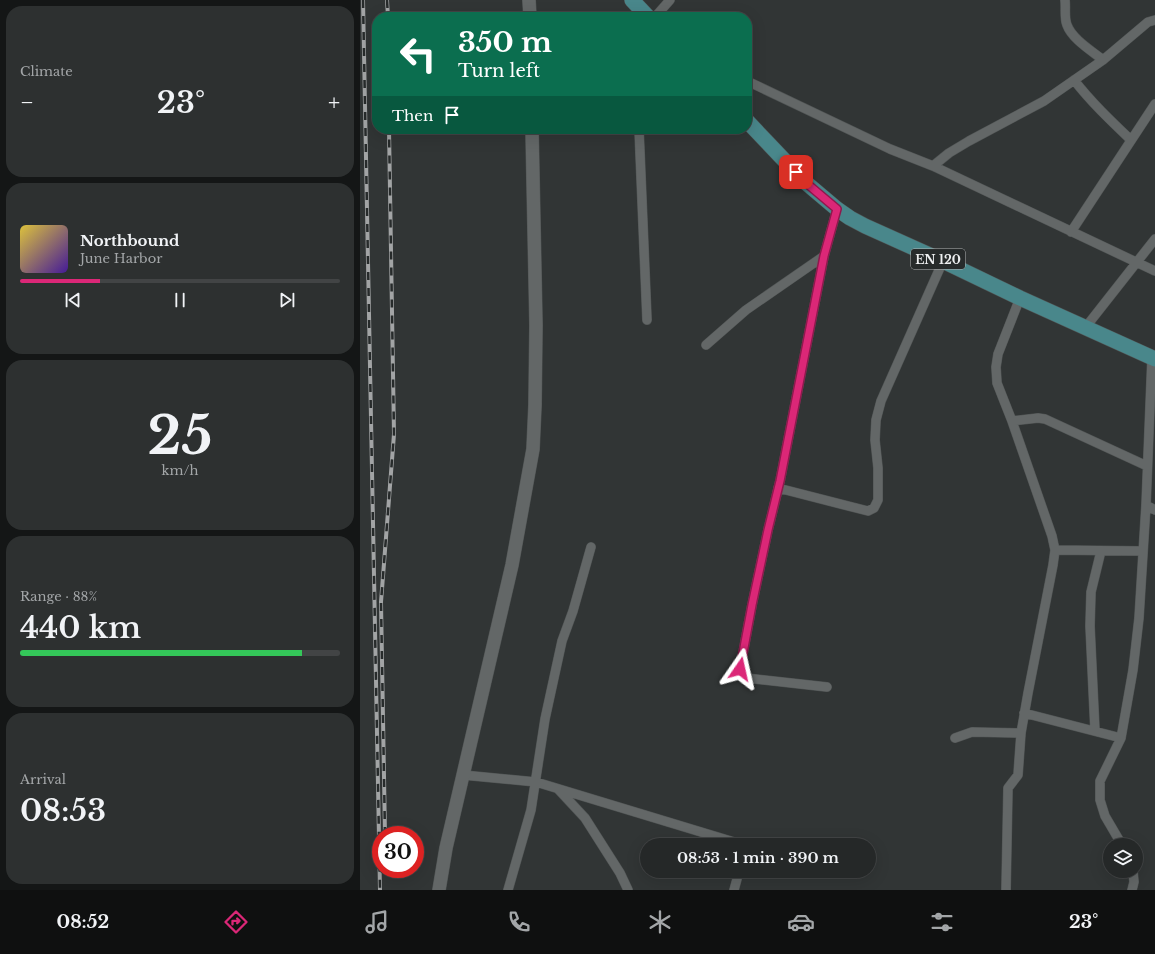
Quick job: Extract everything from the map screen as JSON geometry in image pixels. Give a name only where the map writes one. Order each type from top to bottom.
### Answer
[{"type":"main road","points":[[632,0],[643,12]]},
{"type":"main road","name":"EN 120","points":[[752,126],[805,182],[850,218],[1020,298],[1153,358]]},
{"type":"street","points":[[529,0],[530,12]]},
{"type":"street","points":[[659,12],[670,0]]},
{"type":"street","points":[[1065,0],[1066,20],[1071,33],[1103,60]]},
{"type":"street","points":[[933,166],[956,149],[1044,101],[1103,60],[1148,22],[1155,20]]},
{"type":"street","points":[[1074,80],[1101,112],[1131,140]]},
{"type":"street","points":[[752,83],[890,150],[933,166],[1155,271]]},
{"type":"street","points":[[1071,232],[1155,104]]},
{"type":"street","points":[[439,890],[446,848],[512,565],[533,449],[536,325],[532,134]]},
{"type":"street","points":[[639,134],[647,320]]},
{"type":"street","points":[[827,687],[746,678],[740,669],[753,598],[778,488],[824,256],[837,209]]},
{"type":"street","points":[[1085,328],[1155,239]]},
{"type":"street","points":[[706,346],[746,310],[824,256]]},
{"type":"street","points":[[778,488],[868,511],[874,508],[878,500],[878,468],[875,440],[876,420],[881,401],[943,261]]},
{"type":"street","points":[[1006,890],[1008,788],[1018,775],[1024,713],[1048,595],[1055,550],[1052,536],[1012,421],[997,383],[996,367],[998,354],[1020,298]]},
{"type":"street","points":[[1118,838],[1105,816],[1100,800],[1100,781],[1121,738],[1133,670],[1139,618],[1153,358]]},
{"type":"street","points":[[1012,421],[1045,419],[1147,466]]},
{"type":"street","points":[[1146,505],[1155,510]]},
{"type":"street","points":[[508,890],[530,810],[536,782],[545,719],[562,641],[573,611],[591,546]]},
{"type":"street","points":[[1055,550],[1143,551]]},
{"type":"street","points":[[1095,731],[1090,612],[1091,592],[1101,550]]},
{"type":"street","points":[[1024,713],[1121,738]]},
{"type":"street","points":[[955,738],[972,732],[1021,733]]},
{"type":"street","points":[[463,775],[536,782],[720,838]]},
{"type":"street","points":[[558,788],[585,818],[620,873],[628,890]]},
{"type":"street","points":[[734,890],[737,878]]},
{"type":"street","points":[[1132,890],[1134,878]]},
{"type":"railway","points":[[363,0],[380,890]]},
{"type":"railway","points":[[387,0],[388,12]]},
{"type":"railway","points":[[385,826],[381,602],[394,434],[389,134]]},
{"type":"route","points":[[740,669],[752,605],[780,481],[824,256],[837,209],[805,182],[796,172]]}]
